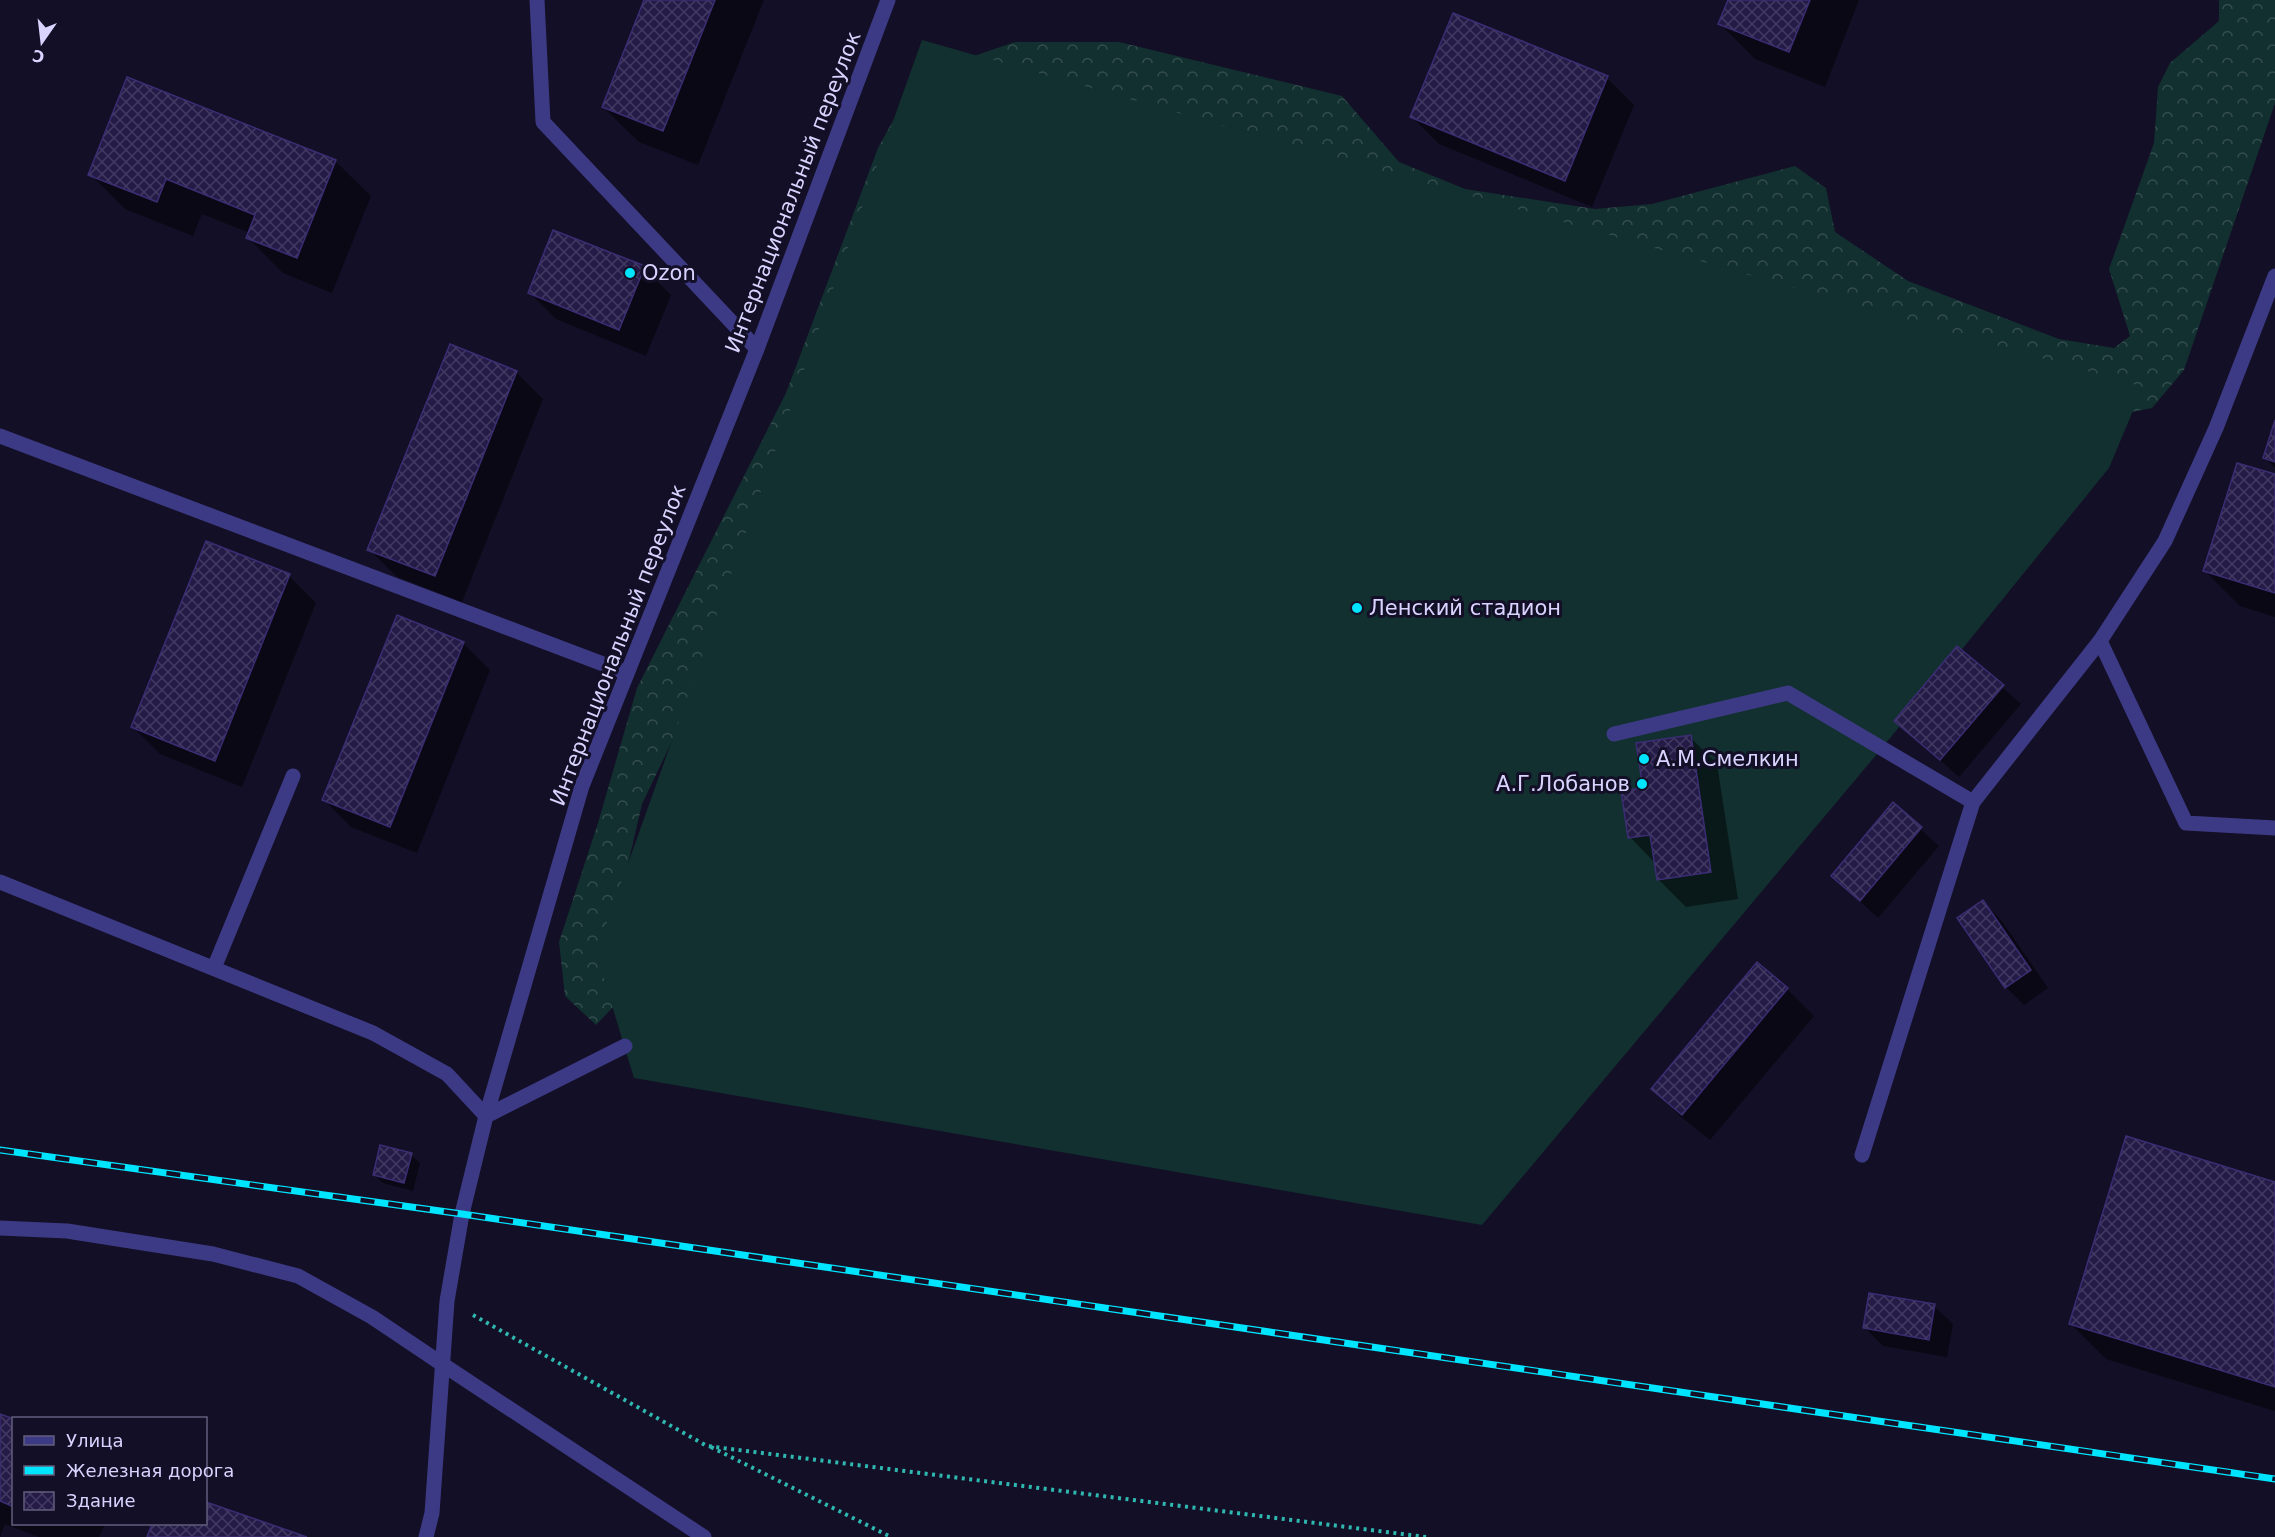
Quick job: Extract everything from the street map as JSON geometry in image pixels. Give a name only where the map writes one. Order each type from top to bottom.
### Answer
[{"type":"street","points":[[537,0],[543,122],[757,349]]},
{"type":"street","name":"Интернациональный переулок","points":[[426,1537],[432,1513],[447,1301],[460,1225],[486,1116],[582,786],[757,349],[888,0]]},
{"type":"street","points":[[1862,1155],[1973,802],[2100,642],[2165,541],[2216,428],[2275,276]]},
{"type":"street","points":[[0,436],[627,673]]},
{"type":"street","points":[[2100,642],[2186,823],[2275,828]]},
{"type":"street","points":[[1614,734],[1788,693],[1973,802]]},
{"type":"street","points":[[214,968],[293,776]]},
{"type":"street","points":[[0,882],[374,1033],[447,1074],[486,1116],[625,1046]]},
{"type":"street","points":[[0,1228],[67,1231],[213,1254],[298,1276],[372,1317],[704,1537]]},
{"type":"path","points":[[467,1312],[707,1446],[891,1537]]},
{"type":"path","points":[[707,1446],[1426,1537]]},
{"type":"green space","points":[[2219,0],[2275,0],[2275,103],[2184,370],[2152,408],[696,691],[642,804],[624,881],[617,1003],[596,1025],[565,996],[559,942],[598,823],[637,688],[786,393],[878,148],[918,75],[1015,42],[1119,42],[1342,96],[1399,162],[1465,189],[1595,209],[1652,204],[1795,166],[1826,188],[1835,232],[1908,281],[2059,339],[2114,348],[2130,336],[2109,269],[2154,143],[2158,87],[2170,63],[2219,21]]},
{"type":"green space","name":"Ленский стадион","points":[[922,40],[2143,387],[2109,468],[1882,748],[1482,1225],[634,1078],[596,953]]},
{"type":"building","points":[[644,0],[715,0],[663,131],[602,107]]},
{"type":"building","points":[[1728,0],[1810,0],[1789,52],[1718,24]]},
{"type":"building","points":[[1453,13],[1608,76],[1565,181],[1410,117]]},
{"type":"building","points":[[127,77],[336,160],[297,258],[246,238],[255,215],[166,179],[157,202],[88,175]]},
{"type":"building","points":[[553,230],[645,266],[619,330],[528,293]]},
{"type":"building","points":[[450,344],[517,371],[435,576],[367,550]]},
{"type":"building","points":[[2275,420],[2275,462],[2263,458]]},
{"type":"building","points":[[2237,463],[2275,474],[2275,593],[2203,571]]},
{"type":"building","points":[[206,541],[290,574],[215,761],[131,727]]},
{"type":"building","points":[[397,615],[464,642],[390,827],[322,800]]},
{"type":"building","points":[[1957,646],[2004,685],[1940,760],[1894,721]]},
{"type":"building","points":[[1691,735],[1711,872],[1657,880],[1650,835],[1628,838],[1621,791],[1643,788],[1636,743]]},
{"type":"building","points":[[1893,802],[1922,827],[1860,901],[1831,876]]},
{"type":"building","points":[[1983,900],[2031,970],[2005,988],[1957,918]]},
{"type":"building","points":[[1757,962],[1788,988],[1682,1115],[1651,1089]]},
{"type":"building","points":[[2126,1136],[2275,1182],[2275,1387],[2069,1324]]},
{"type":"building","points":[[380,1145],[412,1153],[404,1183],[373,1175]]},
{"type":"building","points":[[1869,1293],[1935,1304],[1929,1340],[1863,1328]]},
{"type":"building","points":[[0,1414],[12,1418],[12,1506],[0,1501]]},
{"type":"building","points":[[207,1502],[307,1537],[147,1537],[152,1525],[207,1525]]},
{"type":"railway","points":[[0,1150],[462,1214],[2275,1479]]},
{"type":"place","name":"Ozon","points":[[630,273]]},
{"type":"place","name":"Ленский стадион","points":[[1357,608]]},
{"type":"place","name":"А.М.Смелкин","points":[[1644,759]]},
{"type":"place","name":"А.Г.Лобанов","points":[[1642,784]]}]
